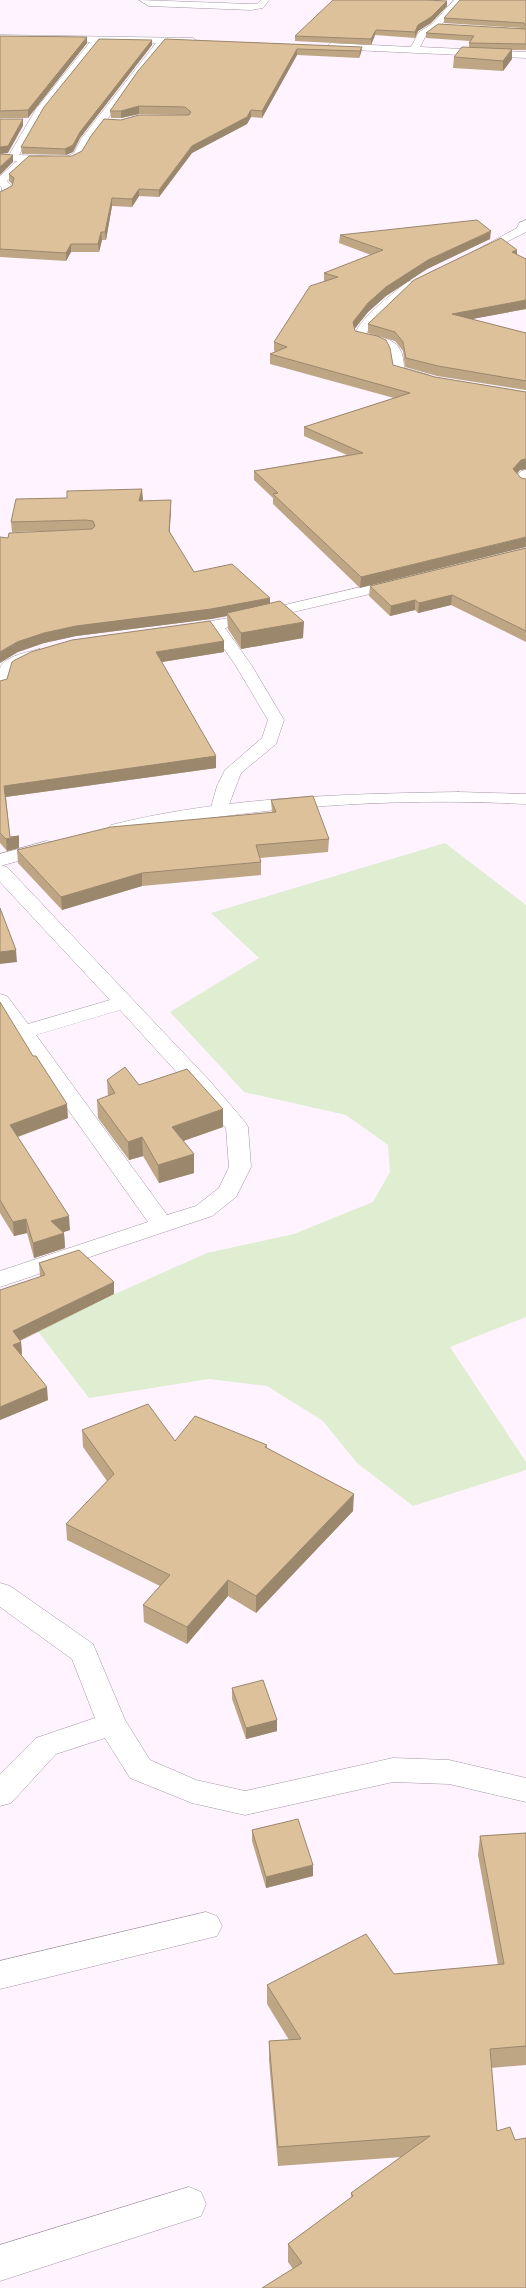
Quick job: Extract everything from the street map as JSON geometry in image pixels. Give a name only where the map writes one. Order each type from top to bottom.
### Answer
[{"type":"street","points":[[143,0],[149,3],[251,7],[260,6],[265,0]]},
{"type":"street","points":[[442,2],[457,2]]},
{"type":"street","points":[[416,47],[419,31],[435,26],[457,2]]},
{"type":"street","points":[[0,38],[204,42]]},
{"type":"street","points":[[12,158],[39,111],[97,39]]},
{"type":"street","points":[[0,157],[59,160],[73,158],[78,155],[85,142],[134,75],[162,41]]},
{"type":"street","points":[[321,46],[475,48]]},
{"type":"street","points":[[416,47],[526,55]]},
{"type":"street","points":[[20,122],[33,122]]},
{"type":"street","points":[[101,122],[113,124]]},
{"type":"street","points":[[0,196],[6,193],[8,187],[1,181],[26,159]]},
{"type":"street","points":[[465,260],[522,230],[523,225],[526,223]]},
{"type":"street","points":[[423,277],[410,285],[366,324],[360,332],[360,337],[382,342],[393,348],[397,352],[398,370],[434,381]]},
{"type":"street","points":[[526,474],[521,479],[526,484]]},
{"type":"street","points":[[171,631],[215,625],[416,579]]},
{"type":"street","points":[[215,625],[244,666],[276,720],[270,740],[234,770],[226,786],[219,812]]},
{"type":"street","points":[[0,685],[3,668],[54,648]]},
{"type":"street","points":[[97,834],[219,812],[333,801],[425,798],[526,799]]},
{"type":"street","points":[[0,860],[62,842]]},
{"type":"street","points":[[0,871],[201,1085],[237,1127],[240,1167],[228,1192],[204,1210],[1,1277]]},
{"type":"street","points":[[0,1000],[162,1225]]},
{"type":"street","points":[[23,1032],[123,1003]]},
{"type":"street","points":[[0,1593],[83,1652],[112,1724],[140,1769],[192,1791],[245,1803],[393,1770],[449,1772],[526,1790]]},
{"type":"street","points":[[0,1794],[46,1746],[112,1724]]},
{"type":"street","points":[[0,1975],[206,1926]]},
{"type":"street","points":[[0,2263],[189,2204]]},
{"type":"green space","points":[[445,843],[526,905],[526,1317],[450,1347],[526,1462],[526,1470],[413,1506],[357,1463],[323,1421],[267,1386],[209,1379],[89,1398],[36,1329],[207,1253],[294,1234],[373,1202],[390,1172],[388,1145],[346,1115],[244,1092],[170,1012],[259,958],[211,913]]},
{"type":"building","points":[[333,0],[447,1],[431,17],[418,25],[415,32],[376,30],[371,39],[295,36]]},
{"type":"building","points":[[460,0],[526,0],[526,26],[524,23],[444,18]]},
{"type":"building","points":[[438,24],[526,29],[526,44],[469,43],[474,36],[426,33]]},
{"type":"building","points":[[0,36],[87,37],[28,110],[0,111]]},
{"type":"building","points":[[99,39],[152,40],[80,132],[73,145],[65,149],[21,147],[44,107]]},
{"type":"building","points":[[165,39],[362,47],[360,51],[297,49],[262,111],[251,110],[247,117],[192,146],[159,190],[139,189],[132,199],[112,198],[105,232],[101,232],[98,244],[71,244],[66,253],[0,249],[0,192],[12,186],[14,178],[9,174],[29,156],[72,156],[82,151],[104,119],[121,120],[139,115],[189,115],[191,112],[185,107],[139,106],[121,111],[110,111],[138,71]]},
{"type":"building","points":[[462,47],[512,49],[503,61],[454,57]]},
{"type":"building","points":[[0,119],[23,119],[8,146],[0,147]]},
{"type":"building","points":[[0,154],[13,155],[0,167]]},
{"type":"building","points":[[477,220],[491,231],[428,260],[386,287],[368,303],[353,322],[355,331],[377,336],[386,340],[390,348],[393,365],[435,377],[526,392],[526,459],[521,460],[513,469],[521,478],[526,479],[526,537],[361,577],[273,494],[278,493],[254,471],[363,453],[304,427],[410,393],[270,354],[287,347],[274,342],[310,286],[338,277],[324,273],[383,250],[340,235]]},
{"type":"building","points":[[501,238],[517,250],[512,252],[526,259],[526,300],[452,314],[526,333],[526,381],[438,366],[406,358],[403,342],[395,332],[368,324],[414,280]]},
{"type":"building","points":[[142,489],[139,501],[171,500],[169,531],[194,572],[232,564],[270,598],[211,609],[76,626],[44,633],[17,642],[0,652],[0,537],[8,538],[9,533],[92,529],[95,526],[93,521],[86,520],[11,522],[16,499],[67,498],[67,491]]},
{"type":"building","points":[[526,548],[526,631],[452,595],[419,603],[415,600],[391,606],[370,586]]},
{"type":"building","points":[[280,601],[304,622],[241,633],[227,613]]},
{"type":"building","points":[[210,621],[224,641],[156,652],[216,756],[4,786],[10,837],[19,836],[6,839],[0,833],[0,681],[7,679],[12,662],[31,652],[72,640]]},
{"type":"building","points":[[313,796],[329,839],[256,845],[261,862],[142,873],[61,897],[17,850],[111,827],[276,812],[271,800]]},
{"type":"building","points":[[0,908],[16,950],[0,952]]},
{"type":"building","points":[[0,1002],[33,1056],[36,1056],[67,1104],[10,1125],[69,1216],[51,1221],[64,1233],[33,1243],[26,1219],[13,1222],[0,1200]]},
{"type":"building","points":[[125,1067],[139,1085],[187,1069],[223,1109],[172,1127],[194,1154],[158,1165],[142,1137],[128,1142],[97,1100],[115,1093],[107,1080]]},
{"type":"building","points":[[79,1250],[114,1282],[13,1331],[21,1342],[13,1345],[47,1387],[0,1407],[0,1290],[45,1275],[39,1263]]},
{"type":"building","points":[[148,1404],[175,1441],[195,1416],[267,1445],[265,1447],[354,1494],[256,1596],[228,1580],[187,1627],[143,1605],[170,1575],[66,1524],[114,1474],[82,1430]]},
{"type":"building","points":[[263,1680],[277,1720],[246,1728],[232,1688]]},
{"type":"building","points":[[298,1819],[313,1865],[266,1877],[252,1830]]},
{"type":"building","points":[[526,1833],[526,2046],[490,2049],[497,2131],[510,2127],[515,2140],[526,2138],[526,2288],[262,2288],[302,2263],[288,2244],[353,2196],[351,2193],[430,2136],[278,2147],[269,2041],[301,2039],[267,1985],[366,1934],[394,1974],[504,1964],[480,1836]]}]
